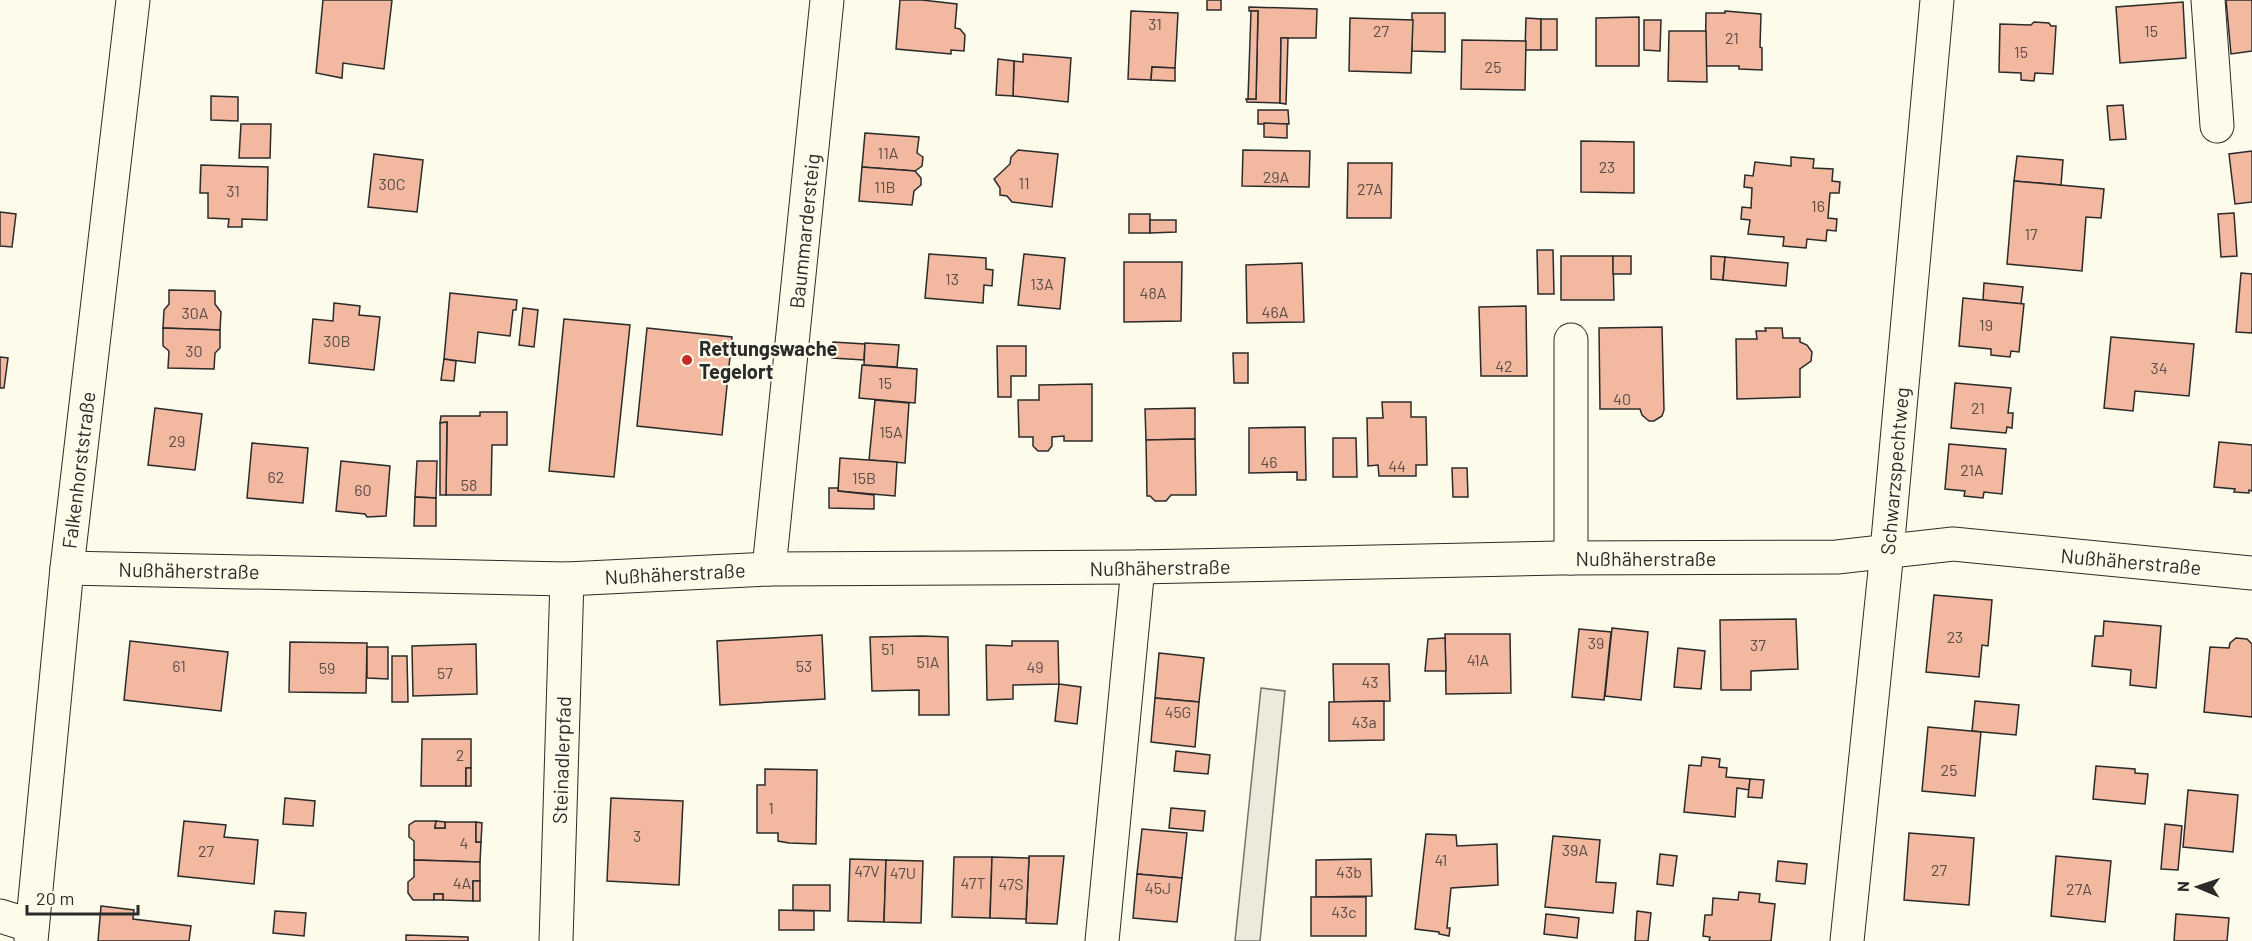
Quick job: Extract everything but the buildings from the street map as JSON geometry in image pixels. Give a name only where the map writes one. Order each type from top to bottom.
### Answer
[{"type":"street","name":"Falkenhorststraße","points":[[31,933],[67,568],[133,0]]},
{"type":"street","name":"Baummardersteig","points":[[769,569],[827,0]]},
{"type":"street","name":"Schwarzspechtweg","points":[[1847,941],[1887,551],[1937,0]]},
{"type":"street","points":[[2208,0],[2217,126]]},
{"type":"street","points":[[1570,558],[1571,340]]},
{"type":"street","name":"Nußhäherstraße","points":[[67,568],[567,579],[769,569],[1138,567],[1570,558],[1837,557],[1953,544],[2252,573]]},
{"type":"street","points":[[1102,941],[1138,567]]},
{"type":"street","name":"Steinadlerpfad","points":[[556,941],[567,579]]},
{"type":"street","points":[[0,916],[31,933]]},
{"type":"shaded area","points":[[1261,688],[1285,691],[1260,941],[1235,941]]},
{"type":"place","name":"Rettungswache Tegelort","points":[[687,360]]}]
